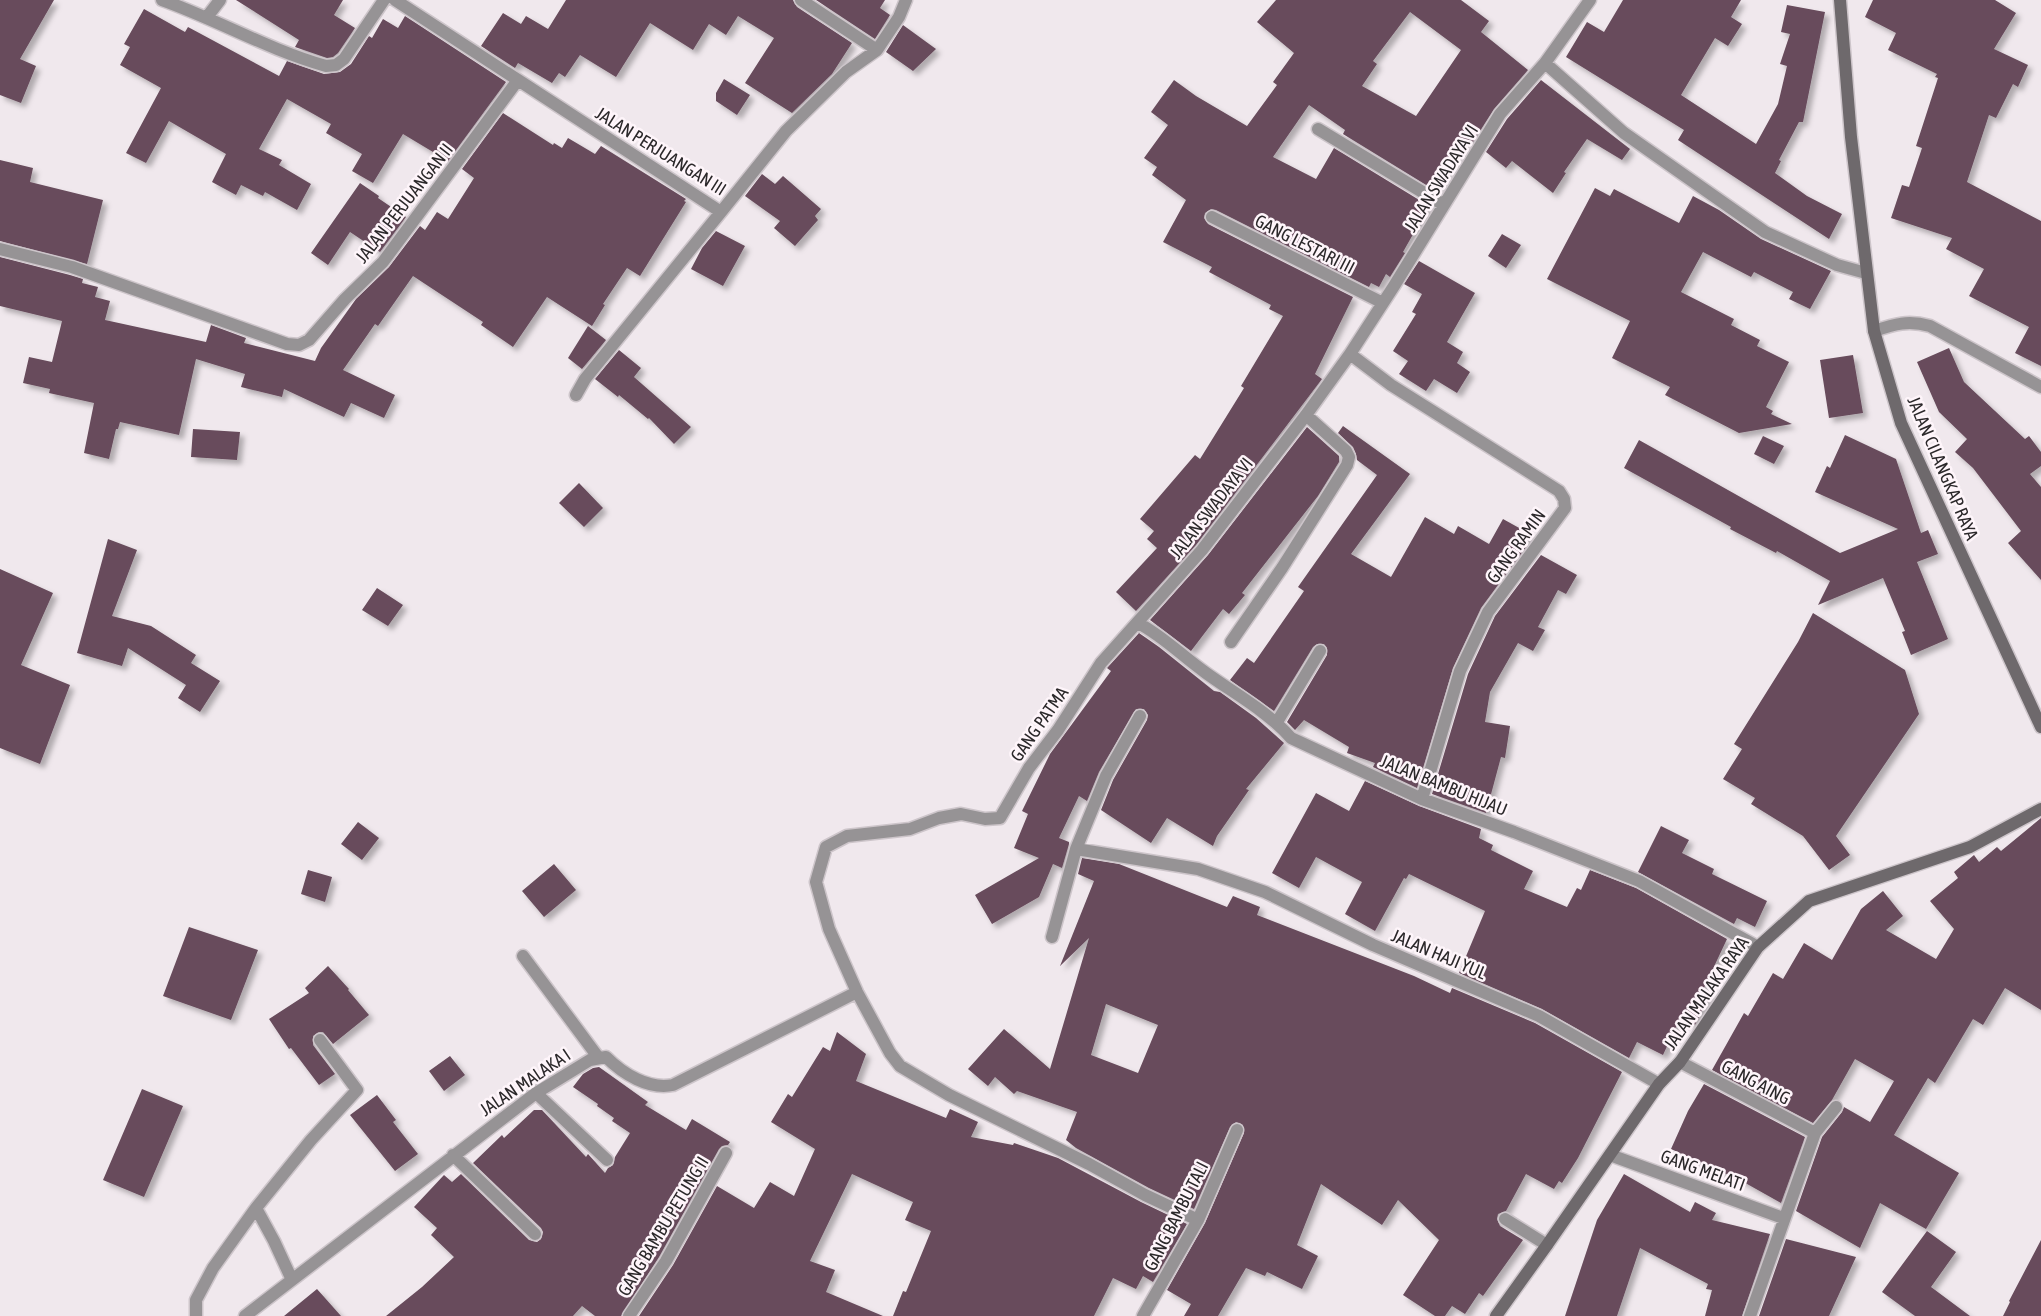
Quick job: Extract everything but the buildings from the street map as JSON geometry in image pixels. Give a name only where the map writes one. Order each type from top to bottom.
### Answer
[{"type":"street","points":[[162,0],[207,16],[266,46],[326,66],[336,65],[344,59],[384,0]]},
{"type":"street","points":[[207,16],[220,0]]},
{"type":"street","name":"JALAN PERJUANGAN III","points":[[395,0],[721,212],[786,131],[846,72],[878,50],[899,18],[906,0]]},
{"type":"street","points":[[801,0],[878,50]]},
{"type":"street","name":"JALAN SWADAYA VI","points":[[1138,623],[1202,550],[1306,415],[1350,354],[1383,303],[1500,114],[1545,63],[1590,0]]},
{"type":"street","name":"JALAN CILANGKAP RAYA","points":[[1840,0],[1851,137],[1874,331],[1902,423],[2041,727]]},
{"type":"street","points":[[1545,63],[1624,133],[1765,232],[1837,264],[1866,273]]},
{"type":"street","name":"JALAN PERJUANGAN II","points":[[0,249],[72,267],[287,344],[299,345],[309,340],[345,299],[383,262],[518,80]]},
{"type":"street","points":[[1318,129],[1444,205]]},
{"type":"street","points":[[576,395],[585,379],[721,212]]},
{"type":"street","name":"GANG LESTARI III","points":[[1212,217],[1383,303]]},
{"type":"street","points":[[1874,331],[1902,322],[1920,323],[1930,326],[2041,387]]},
{"type":"street","name":"GANG RAMIN","points":[[1350,354],[1391,385],[1559,491],[1564,499],[1565,508],[1488,612],[1460,671],[1422,799]]},
{"type":"street","points":[[1231,642],[1282,568],[1347,465],[1349,457],[1346,451],[1306,415]]},
{"type":"street","name":"JALAN BAMBU HIJAU","points":[[1138,623],[1154,631],[1204,672],[1277,722],[1291,738],[1422,799],[1514,832],[1639,881],[1758,947]]},
{"type":"street","name":"GANG PATMA","points":[[856,992],[829,929],[816,882],[826,847],[847,836],[910,829],[938,818],[961,814],[985,819],[1000,818],[1029,768],[1058,730],[1101,663],[1138,623]]},
{"type":"street","points":[[1277,722],[1320,650]]},
{"type":"street","points":[[1052,937],[1076,849],[1106,776],[1140,716]]},
{"type":"street","name":"JALAN MALAKA RAYA","points":[[1496,1316],[1659,1084],[1680,1062],[1758,947],[1809,901],[1970,847],[2041,809]]},
{"type":"street","name":"JALAN HAJI YUL","points":[[1076,849],[1198,869],[1266,892],[1373,945],[1539,1016],[1659,1084]]},
{"type":"street","points":[[523,956],[598,1057]]},
{"type":"street","points":[[856,992],[890,1053],[900,1066],[949,1095],[1198,1220]]},
{"type":"street","name":"JALAN MALAKA I","points":[[244,1316],[536,1093],[590,1060],[606,1057],[615,1066],[639,1081],[663,1087],[674,1085],[856,992]]},
{"type":"street","points":[[196,1316],[196,1300],[213,1268],[256,1208],[311,1140],[357,1090],[320,1040]]},
{"type":"street","name":"GANG AING","points":[[1680,1062],[1815,1133]]},
{"type":"street","points":[[536,1093],[607,1160]]},
{"type":"street","points":[[1750,1316],[1783,1218],[1815,1133],[1836,1107]]},
{"type":"street","name":"GANG BAMBU TALI","points":[[1143,1316],[1198,1220],[1237,1130]]},
{"type":"street","name":"GANG BAMBU PETUNG II","points":[[629,1316],[666,1261],[726,1153]]},
{"type":"street","points":[[453,1155],[535,1234]]},
{"type":"street","name":"GANG MELATI","points":[[1610,1155],[1783,1218]]},
{"type":"street","points":[[256,1208],[292,1280]]},
{"type":"street","points":[[1505,1219],[1547,1245]]}]
